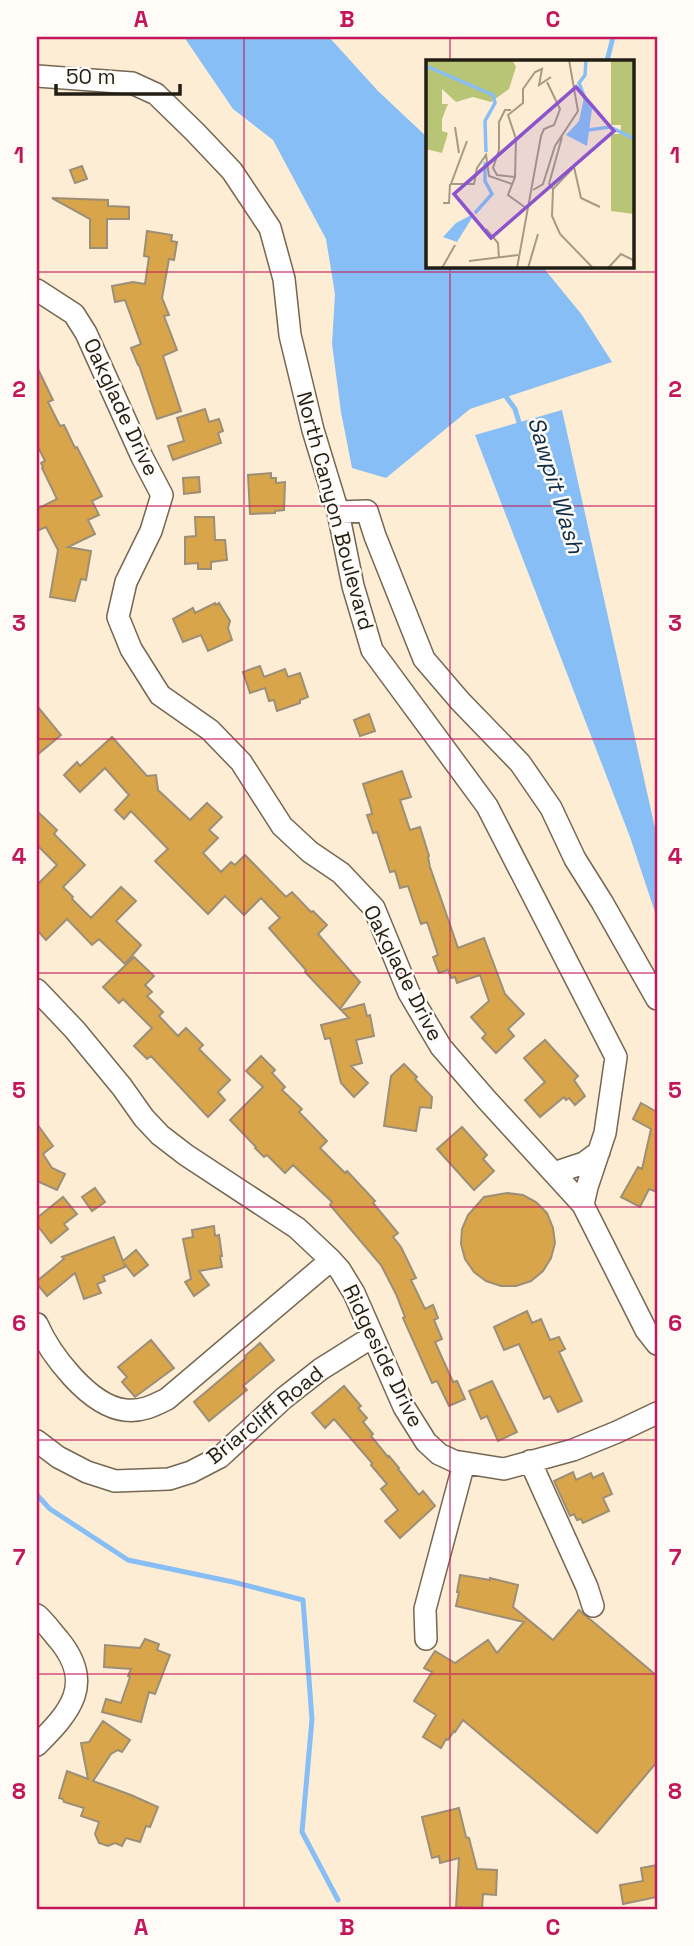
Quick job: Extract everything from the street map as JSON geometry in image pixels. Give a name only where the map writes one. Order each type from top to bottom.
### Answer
[{"type":"street","name":"North Canyon Boulevard","points":[[37,76],[132,83],[156,94],[232,171],[270,228],[284,279],[293,347],[313,430],[338,512],[353,586],[372,650],[488,806],[616,1057],[605,1133],[583,1205]]},
{"type":"street","name":"Oakglade Drive","points":[[37,290],[74,314],[86,333],[162,495],[151,531],[125,582],[118,617],[131,649],[160,695],[210,730],[241,762],[282,827],[310,852],[341,873],[374,908],[409,993],[441,1047],[583,1205]]},
{"type":"street","points":[[338,512],[367,511],[424,659],[520,763],[551,808],[575,859],[657,999]]},
{"type":"street","name":"Ridgeside Drive","points":[[37,990],[75,1030],[160,1135],[297,1228],[340,1270],[354,1293],[404,1407],[426,1442],[439,1454],[454,1461],[504,1469],[573,1450],[617,1433],[657,1413]]},
{"type":"street","points":[[554,1173],[584,1163],[599,1152]]},
{"type":"street","points":[[583,1205],[646,1330],[657,1344]]},
{"type":"street","points":[[37,1324],[57,1356],[81,1386],[106,1404],[123,1410],[145,1409],[167,1399],[331,1260]]},
{"type":"street","name":"Briarcliff Road","points":[[37,1441],[58,1457],[87,1472],[115,1481],[170,1479],[220,1457],[321,1368],[372,1338]]},
{"type":"street","points":[[530,1461],[593,1606]]},
{"type":"street","points":[[426,1639],[425,1609],[464,1463]]},
{"type":"street","points":[[37,1615],[65,1647],[76,1667],[78,1684],[70,1707],[37,1745]]},
{"type":"water","points":[[184,37],[329,37],[378,91],[426,136],[426,268],[544,268],[582,315],[612,362],[470,409],[386,478],[352,468],[332,344],[335,294],[326,239],[273,140],[233,109]]},
{"type":"water","points":[[562,410],[657,837],[657,918],[630,837],[475,435]]},
{"type":"building","points":[[82,166],[87,179],[75,183],[70,170]]},
{"type":"building","points":[[52,198],[108,200],[108,206],[129,207],[129,219],[107,219],[107,248],[90,248],[90,219]]},
{"type":"building","points":[[147,231],[172,235],[171,241],[177,242],[174,260],[169,259],[162,298],[169,315],[164,316],[177,350],[163,356],[181,411],[157,419],[131,348],[141,344],[125,300],[115,302],[112,286],[133,282],[145,284],[149,257],[144,256]]},
{"type":"building","points":[[37,367],[53,400],[48,402],[60,426],[64,425],[102,496],[92,501],[99,515],[88,520],[95,534],[68,547],[91,551],[86,580],[81,579],[75,601],[50,597],[58,550],[46,527],[37,531],[37,509],[57,499],[42,468],[41,463],[45,461],[37,445]]},
{"type":"building","points":[[205,409],[209,422],[219,419],[223,431],[218,433],[221,443],[173,460],[168,446],[184,441],[177,418]]},
{"type":"building","points":[[271,473],[271,478],[276,478],[276,483],[285,482],[284,510],[250,514],[248,475]]},
{"type":"building","points":[[199,477],[200,492],[184,494],[183,478]]},
{"type":"building","points":[[195,517],[214,517],[215,540],[225,540],[227,560],[211,562],[211,569],[198,569],[198,563],[185,564],[185,537],[196,536]]},
{"type":"building","points":[[219,603],[230,621],[228,628],[232,640],[208,651],[201,635],[183,642],[173,619],[193,608],[195,613]]},
{"type":"building","points":[[260,666],[264,677],[285,669],[288,677],[300,673],[308,697],[300,700],[300,703],[277,711],[274,700],[269,701],[265,688],[250,693],[243,672]]},
{"type":"building","points":[[37,706],[61,735],[37,755]]},
{"type":"building","points":[[369,714],[375,731],[360,736],[354,720]]},
{"type":"building","points":[[112,737],[147,776],[156,775],[158,790],[190,820],[207,803],[222,817],[209,830],[218,838],[203,853],[221,872],[231,862],[235,865],[245,855],[286,897],[292,892],[327,925],[318,934],[360,982],[340,1009],[269,928],[280,918],[261,898],[244,915],[225,896],[208,914],[155,861],[168,849],[131,811],[124,819],[115,810],[129,795],[105,768],[80,792],[64,775],[77,762],[80,766]]},
{"type":"building","points":[[402,771],[411,797],[400,800],[410,830],[420,827],[430,867],[458,948],[484,938],[505,994],[524,1014],[508,1029],[514,1036],[496,1053],[482,1038],[486,1034],[471,1017],[489,1001],[480,975],[457,983],[448,970],[439,973],[433,957],[438,955],[427,922],[421,924],[408,886],[400,888],[395,871],[390,872],[377,832],[373,833],[367,815],[372,814],[363,784]]},
{"type":"building","points":[[37,811],[57,830],[54,834],[85,865],[63,887],[91,918],[121,887],[136,901],[116,921],[141,945],[125,964],[99,939],[92,945],[67,919],[46,940],[37,930],[37,885],[57,865],[37,845]]},
{"type":"building","points":[[134,957],[154,976],[145,985],[152,992],[147,996],[163,1012],[159,1016],[178,1036],[186,1028],[203,1045],[199,1049],[230,1080],[218,1092],[225,1100],[208,1117],[151,1056],[147,1059],[134,1046],[152,1028],[123,999],[119,1003],[103,987]]},
{"type":"building","points":[[364,1004],[367,1016],[370,1015],[374,1036],[356,1040],[362,1063],[351,1066],[368,1083],[354,1097],[341,1083],[330,1038],[325,1039],[321,1025],[349,1018],[341,1010]]},
{"type":"building","points":[[545,1040],[578,1076],[574,1080],[585,1096],[575,1105],[569,1098],[566,1100],[564,1097],[540,1117],[525,1100],[545,1082],[524,1058]]},
{"type":"building","points":[[261,1056],[275,1070],[272,1073],[285,1087],[282,1090],[302,1109],[299,1112],[327,1141],[320,1148],[345,1173],[347,1171],[375,1201],[373,1203],[398,1233],[393,1237],[416,1278],[411,1280],[425,1309],[433,1305],[438,1318],[434,1320],[442,1339],[435,1342],[453,1382],[457,1381],[465,1399],[449,1406],[437,1381],[432,1383],[403,1318],[405,1317],[396,1294],[381,1265],[330,1205],[332,1202],[293,1165],[285,1173],[267,1155],[264,1157],[230,1120],[263,1087],[246,1071]]},
{"type":"building","points":[[404,1064],[432,1097],[431,1108],[420,1107],[416,1131],[384,1126],[391,1076]]},
{"type":"building","points":[[641,1103],[657,1112],[657,1192],[649,1189],[640,1207],[621,1197],[638,1167],[642,1169],[651,1129],[633,1119]]},
{"type":"building","points":[[37,1124],[53,1146],[43,1154],[52,1168],[65,1174],[57,1190],[37,1181]]},
{"type":"building","points":[[462,1127],[487,1155],[483,1159],[494,1171],[474,1190],[437,1149]]},
{"type":"building","points":[[95,1188],[105,1202],[92,1211],[82,1197]]},
{"type":"building","points":[[507,1193],[523,1195],[536,1202],[547,1213],[555,1243],[551,1258],[543,1271],[531,1281],[516,1286],[501,1286],[486,1281],[474,1272],[465,1259],[461,1244],[462,1229],[468,1215],[484,1197]]},
{"type":"building","points":[[63,1197],[77,1214],[64,1224],[68,1229],[51,1243],[37,1225],[37,1218]]},
{"type":"building","points":[[214,1226],[215,1236],[219,1235],[222,1267],[199,1271],[209,1285],[194,1296],[185,1282],[191,1279],[183,1239],[193,1237],[192,1230]]},
{"type":"building","points":[[114,1237],[123,1261],[136,1250],[148,1265],[134,1276],[124,1263],[125,1267],[103,1276],[105,1281],[97,1284],[101,1293],[84,1299],[75,1273],[47,1296],[37,1284],[37,1281],[64,1259],[62,1257]]},
{"type":"building","points":[[527,1311],[532,1323],[541,1319],[550,1340],[559,1337],[565,1349],[559,1352],[582,1401],[558,1412],[550,1396],[544,1399],[519,1344],[504,1350],[494,1327]]},
{"type":"building","points":[[151,1340],[174,1368],[135,1397],[122,1382],[127,1377],[118,1367]]},
{"type":"building","points":[[260,1343],[274,1360],[243,1386],[247,1390],[209,1421],[194,1402]]},
{"type":"building","points":[[492,1381],[517,1432],[498,1441],[487,1416],[481,1419],[469,1391]]},
{"type":"building","points":[[344,1386],[361,1406],[358,1408],[367,1418],[363,1422],[373,1434],[371,1436],[419,1495],[423,1491],[435,1506],[400,1538],[385,1521],[398,1510],[381,1489],[387,1484],[334,1419],[325,1428],[312,1413]]},
{"type":"building","points":[[573,1472],[576,1480],[591,1473],[593,1478],[603,1473],[612,1494],[603,1498],[609,1511],[583,1523],[581,1519],[577,1520],[574,1514],[570,1516],[554,1481]]},
{"type":"building","points":[[460,1575],[490,1578],[518,1585],[513,1607],[553,1640],[579,1610],[657,1676],[657,1762],[597,1833],[463,1720],[441,1748],[423,1737],[436,1715],[414,1701],[432,1672],[424,1668],[435,1651],[455,1663],[488,1640],[497,1653],[524,1622],[456,1606]]},
{"type":"building","points":[[145,1639],[159,1644],[157,1650],[170,1655],[155,1694],[149,1692],[141,1722],[102,1712],[106,1699],[121,1703],[131,1669],[104,1667],[105,1645],[140,1648]]},
{"type":"building","points":[[103,1721],[130,1740],[122,1752],[118,1750],[111,1754],[93,1781],[158,1807],[140,1842],[126,1838],[122,1846],[99,1843],[95,1834],[99,1822],[81,1816],[84,1808],[59,1798],[67,1771],[88,1779],[81,1743],[89,1742]]},
{"type":"building","points":[[459,1808],[477,1869],[497,1870],[496,1895],[483,1894],[482,1909],[456,1907],[459,1858],[440,1863],[439,1856],[432,1858],[422,1817]]},
{"type":"building","points":[[657,1865],[657,1897],[623,1904],[620,1885],[643,1881],[641,1868]]},
{"type":"waterway","points":[[607,60],[613,37]]},
{"type":"waterway","name":"Sawpit Wash","points":[[502,391],[515,409],[521,429]]},
{"type":"waterway","points":[[37,1495],[50,1509],[128,1560],[303,1600],[312,1719],[302,1832],[338,1900]]}]
